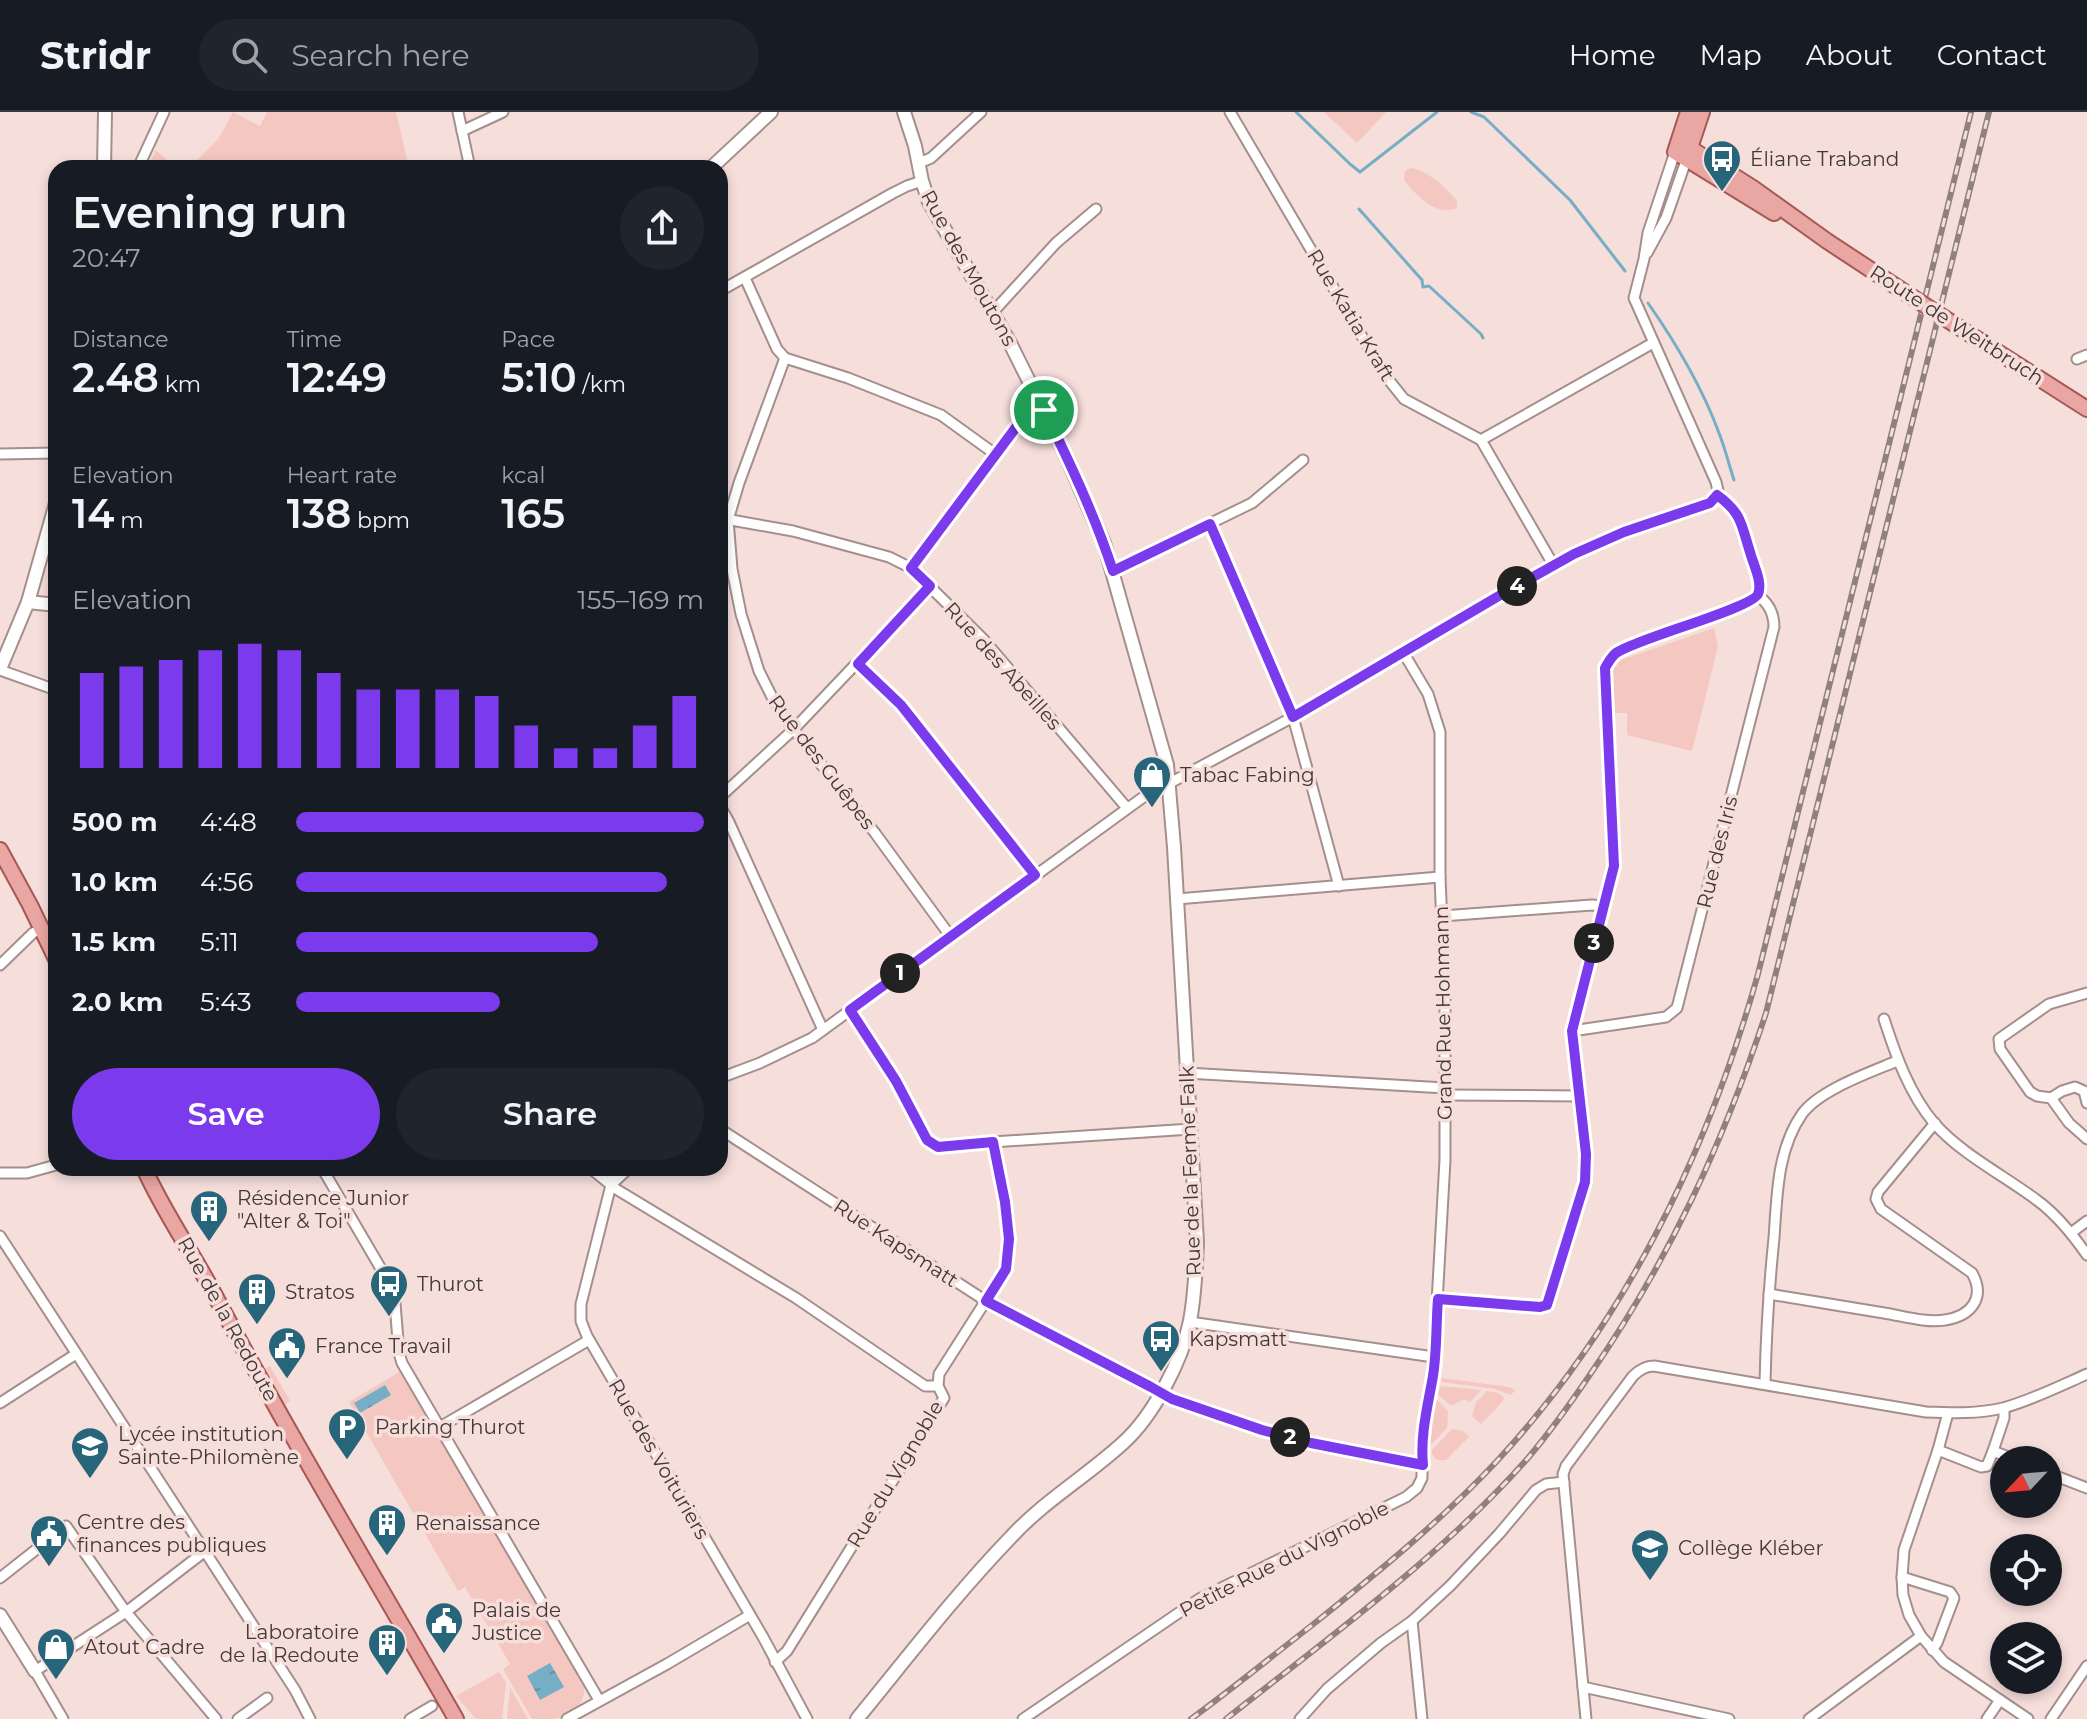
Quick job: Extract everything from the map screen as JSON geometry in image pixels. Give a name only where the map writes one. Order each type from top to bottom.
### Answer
[{"type":"main road","points":[[1683,150],[1688,112]]},
{"type":"main road","points":[[1683,150],[1702,112]]},
{"type":"main road","name":"Route de Weitbruch","points":[[1683,150],[1786,220],[1827,241],[2087,409]]},
{"type":"main road","points":[[0,850],[48,941]]},
{"type":"main road","name":"Rue de la Redoute","points":[[148,1176],[166,1214],[188,1246],[364,1562],[456,1719]]},
{"type":"street","points":[[104,160],[105,112]]},
{"type":"street","points":[[142,160],[164,112]]},
{"type":"street","points":[[458,112],[468,160]]},
{"type":"street","points":[[462,131],[503,112]]},
{"type":"street","points":[[720,160],[771,112]]},
{"type":"street","name":"Rue des Moutons","points":[[904,112],[922,181],[933,209],[993,312],[1044,410],[1104,543],[1167,765],[1169,783]]},
{"type":"street","points":[[919,163],[931,158],[981,112]]},
{"type":"street","name":"Rue Katia Kraft","points":[[1230,112],[1384,374],[1404,399],[1481,440]]},
{"type":"street","points":[[728,1075],[812,1038],[1142,798],[1293,717],[1554,566],[1607,539],[1713,501],[1717,495],[1716,482],[1634,298],[1648,233],[1683,150]]},
{"type":"street","points":[[728,287],[893,193],[922,181]]},
{"type":"street","points":[[993,312],[1056,243],[1096,209]]},
{"type":"street","points":[[745,278],[777,349],[785,358],[848,378],[941,415],[995,454]]},
{"type":"street","points":[[1554,566],[1481,440],[1653,343]]},
{"type":"street","points":[[728,509],[785,358]]},
{"type":"street","points":[[911,568],[1017,426],[1044,410]]},
{"type":"street","points":[[0,454],[48,453]]},
{"type":"street","points":[[1113,571],[1252,503],[1303,460]]},
{"type":"street","name":"Rue des Iris","points":[[1572,1031],[1666,1017],[1677,1008],[1774,627],[1769,605],[1757,595],[1758,577],[1737,514],[1717,495]]},
{"type":"street","name":"Rue des Abeilles","points":[[728,520],[793,531],[889,557],[911,568],[984,640],[1127,808]]},
{"type":"street","points":[[1210,524],[1293,717],[1339,886]]},
{"type":"street","points":[[48,531],[28,602],[0,669],[48,687]]},
{"type":"street","name":"Rue des Guêpes","points":[[728,544],[741,614],[759,671],[773,699],[951,937]]},
{"type":"street","points":[[728,790],[794,729],[930,586]]},
{"type":"street","points":[[1438,1299],[1547,1305],[1585,1182],[1586,1154],[1572,1031],[1614,866],[1605,668],[1614,654],[1670,630],[1748,603],[1757,595]]},
{"type":"street","points":[[28,602],[48,604]]},
{"type":"street","name":"Grand Rue Hohmann","points":[[1403,652],[1428,694],[1440,732],[1445,1160],[1431,1383]]},
{"type":"street","points":[[858,664],[901,705],[1035,875]]},
{"type":"street","name":"Rue de la Ferme Falk","points":[[857,1719],[1012,1535],[1144,1422],[1162,1393],[1190,1322],[1197,1242],[1169,783]]},
{"type":"street","points":[[728,820],[823,1030]]},
{"type":"street","points":[[1177,899],[1440,877]]},
{"type":"street","points":[[1442,916],[1603,906]]},
{"type":"street","points":[[0,965],[42,928]]},
{"type":"street","points":[[2087,993],[2049,1004],[1999,1039],[2000,1049],[2030,1092],[2051,1098],[2075,1087],[2084,1091],[2087,1103]]},
{"type":"street","points":[[850,1010],[896,1081],[927,1140],[938,1147],[1191,1129]]},
{"type":"street","points":[[1884,1019],[1897,1061],[1914,1094],[1935,1123],[1957,1144],[2041,1203],[2071,1233],[2087,1255]]},
{"type":"street","points":[[1765,1384],[1779,1172],[1785,1151],[1803,1113],[1818,1099],[1897,1061]]},
{"type":"street","points":[[1187,1073],[1445,1091],[1579,1096]]},
{"type":"street","points":[[2051,1098],[2069,1123],[2087,1139]]},
{"type":"street","points":[[1769,1294],[1942,1321],[1962,1316],[1970,1310],[1978,1293],[1978,1283],[1972,1273],[1881,1209],[1876,1199],[1878,1192],[1935,1123]]},
{"type":"street","name":"Rue Kapsmatt","points":[[728,1134],[986,1301],[1172,1399],[1311,1443],[1423,1465]]},
{"type":"street","name":"Rue du Vignoble","points":[[775,1662],[787,1651],[944,1398],[938,1386],[939,1374],[1006,1269],[1009,1239],[993,1142]]},
{"type":"street","points":[[0,1173],[27,1173],[48,1167]]},
{"type":"street","points":[[327,1176],[393,1289],[400,1357],[599,1700]]},
{"type":"street","points":[[600,1176],[796,1298],[925,1386],[938,1386]]},
{"type":"street","name":"Rue des Voituriers","points":[[612,1176],[581,1304],[581,1321],[589,1340],[750,1615],[807,1719]]},
{"type":"street","points":[[611,1185],[621,1176]]},
{"type":"street","points":[[2071,1233],[2087,1221]]},
{"type":"street","points":[[0,1236],[295,1690],[310,1719]]},
{"type":"street","points":[[1190,1322],[1434,1357]]},
{"type":"street","points":[[440,1427],[589,1340]]},
{"type":"street","points":[[0,1403],[76,1354]]},
{"type":"street","points":[[1586,1719],[1563,1474],[1633,1376],[1644,1368],[1654,1366],[1926,1412],[1948,1413],[2004,1408],[2087,1374]]},
{"type":"street","name":"Petite Rue du Vignoble","points":[[1023,1719],[1199,1599],[1412,1493],[1421,1482],[1431,1383]]},
{"type":"street","points":[[1995,1446],[2004,1408]]},
{"type":"street","points":[[1948,1413],[1904,1550],[1903,1595],[1909,1615],[1921,1636],[1944,1662],[2028,1719]]},
{"type":"street","points":[[1938,1450],[1981,1467],[1987,1466],[1990,1458]]},
{"type":"street","points":[[2062,1478],[2087,1488]]},
{"type":"street","points":[[1300,1719],[1327,1689],[1412,1621],[1460,1576],[1536,1490],[1546,1484],[1564,1482]]},
{"type":"street","points":[[0,1578],[66,1526],[126,1612],[216,1719]]},
{"type":"street","points":[[28,1667],[126,1612],[204,1552]]},
{"type":"street","points":[[1902,1577],[1950,1592],[1954,1598],[1932,1650]]},
{"type":"street","points":[[0,1615],[28,1667],[63,1719]]},
{"type":"street","points":[[567,1719],[750,1615]]},
{"type":"street","points":[[1412,1621],[1422,1719]]},
{"type":"street","points":[[1809,1719],[1921,1636]]},
{"type":"street","points":[[2051,1719],[2087,1666]]},
{"type":"street","points":[[1583,1687],[1729,1719]]},
{"type":"street","points":[[238,1719],[267,1698]]},
{"type":"street","points":[[1987,1719],[2000,1700]]},
{"type":"street","points":[[410,1719],[432,1706]]},
{"type":"green space","points":[[233,112],[260,126],[267,112],[396,112],[407,160],[197,160],[219,138]]},
{"type":"green space","points":[[1324,112],[1386,112],[1357,143]]},
{"type":"green space","points":[[156,150],[167,160],[151,160]]},
{"type":"green space","points":[[1410,168],[1423,172],[1442,185],[1457,201],[1457,208],[1442,210],[1421,198],[1404,180],[1405,171]]},
{"type":"green space","points":[[1714,628],[1718,646],[1692,751],[1627,735],[1627,713],[1612,713],[1611,671],[1621,660]]},
{"type":"green space","points":[[270,1366],[290,1401],[284,1405],[264,1369]]},
{"type":"green space","points":[[401,1371],[583,1681],[584,1695],[578,1706],[567,1715],[532,1719],[503,1669],[510,1664],[465,1587],[458,1591],[349,1402]]},
{"type":"green space","points":[[1442,1378],[1515,1390],[1511,1395],[1495,1389],[1442,1382]]},
{"type":"green space","points":[[1441,1386],[1481,1390],[1470,1402],[1464,1399],[1451,1406],[1438,1394]]},
{"type":"green space","points":[[1487,1391],[1504,1397],[1481,1424],[1472,1416],[1476,1402]]},
{"type":"green space","points":[[1434,1397],[1448,1411],[1447,1428],[1429,1447]]},
{"type":"green space","points":[[1452,1429],[1463,1431],[1469,1437],[1446,1460],[1437,1460],[1432,1450]]},
{"type":"green space","points":[[499,1672],[506,1683],[502,1719],[476,1719],[456,1696]]},
{"type":"green space","points":[[510,1687],[528,1719],[507,1719]]},
{"type":"water","points":[[385,1385],[391,1395],[360,1413],[354,1403]]},
{"type":"water","points":[[550,1663],[564,1687],[540,1700],[527,1676]]},
{"type":"waterway","points":[[1296,112],[1349,163]]},
{"type":"waterway","points":[[1350,164],[1360,172],[1437,112]]},
{"type":"waterway","points":[[1471,112],[1484,117],[1570,200],[1625,271]]},
{"type":"waterway","points":[[1359,209],[1422,280],[1423,287],[1429,286],[1483,338]]},
{"type":"waterway","points":[[1648,303],[1705,399],[1734,480]]},
{"type":"railway","points":[[1191,1719],[1383,1567],[1497,1461],[1543,1408],[1622,1294],[1687,1170],[1738,1040],[1758,974],[1971,112]]},
{"type":"railway","points":[[1226,1719],[1422,1562],[1495,1494],[1528,1458],[1618,1333],[1691,1201],[1731,1109],[1766,1013],[1989,112]]},
{"type":"place","name":"Éliane Traband","points":[[1722,193]]},
{"type":"place","name":"Tabac Fabing","points":[[1152,809]]},
{"type":"place","name":"Résidence Junior \"Alter & Toi\"","points":[[209,1243]]},
{"type":"place","name":"Thurot","points":[[389,1318]]},
{"type":"place","name":"Stratos","points":[[257,1326]]},
{"type":"place","name":"Kapsmatt","points":[[1161,1373]]},
{"type":"place","name":"France Travail","points":[[287,1380]]},
{"type":"place","name":"Parking Thurot","points":[[347,1461]]},
{"type":"place","name":"Lycée institution Sainte-Philomène","points":[[90,1480]]},
{"type":"place","name":"Renaissance","points":[[387,1557]]},
{"type":"place","name":"Centre des finances publiques","points":[[49,1568]]},
{"type":"place","name":"Collège Kléber","points":[[1650,1582]]},
{"type":"place","name":"Palais de Justice","points":[[444,1655]]},
{"type":"place","name":"Laboratoire de la Redoute","points":[[387,1677]]},
{"type":"place","name":"Atout Cadre","points":[[56,1681]]},
{"type":"route","points":[[1044,410],[1104,543],[1113,571],[1210,524],[1293,717],[1497,597],[1607,539],[1710,503],[1717,495],[1736,511],[1739,518],[1758,577],[1757,595],[1748,603],[1614,654],[1605,668],[1614,866],[1572,1031],[1586,1154],[1585,1182],[1547,1305],[1438,1299],[1423,1465],[1311,1443],[1172,1399],[986,1301],[1006,1269],[1009,1239],[993,1142],[938,1147],[927,1140],[896,1081],[850,1010],[1035,875],[901,705],[858,664],[930,586],[911,568],[1017,426],[1044,410]]}]
